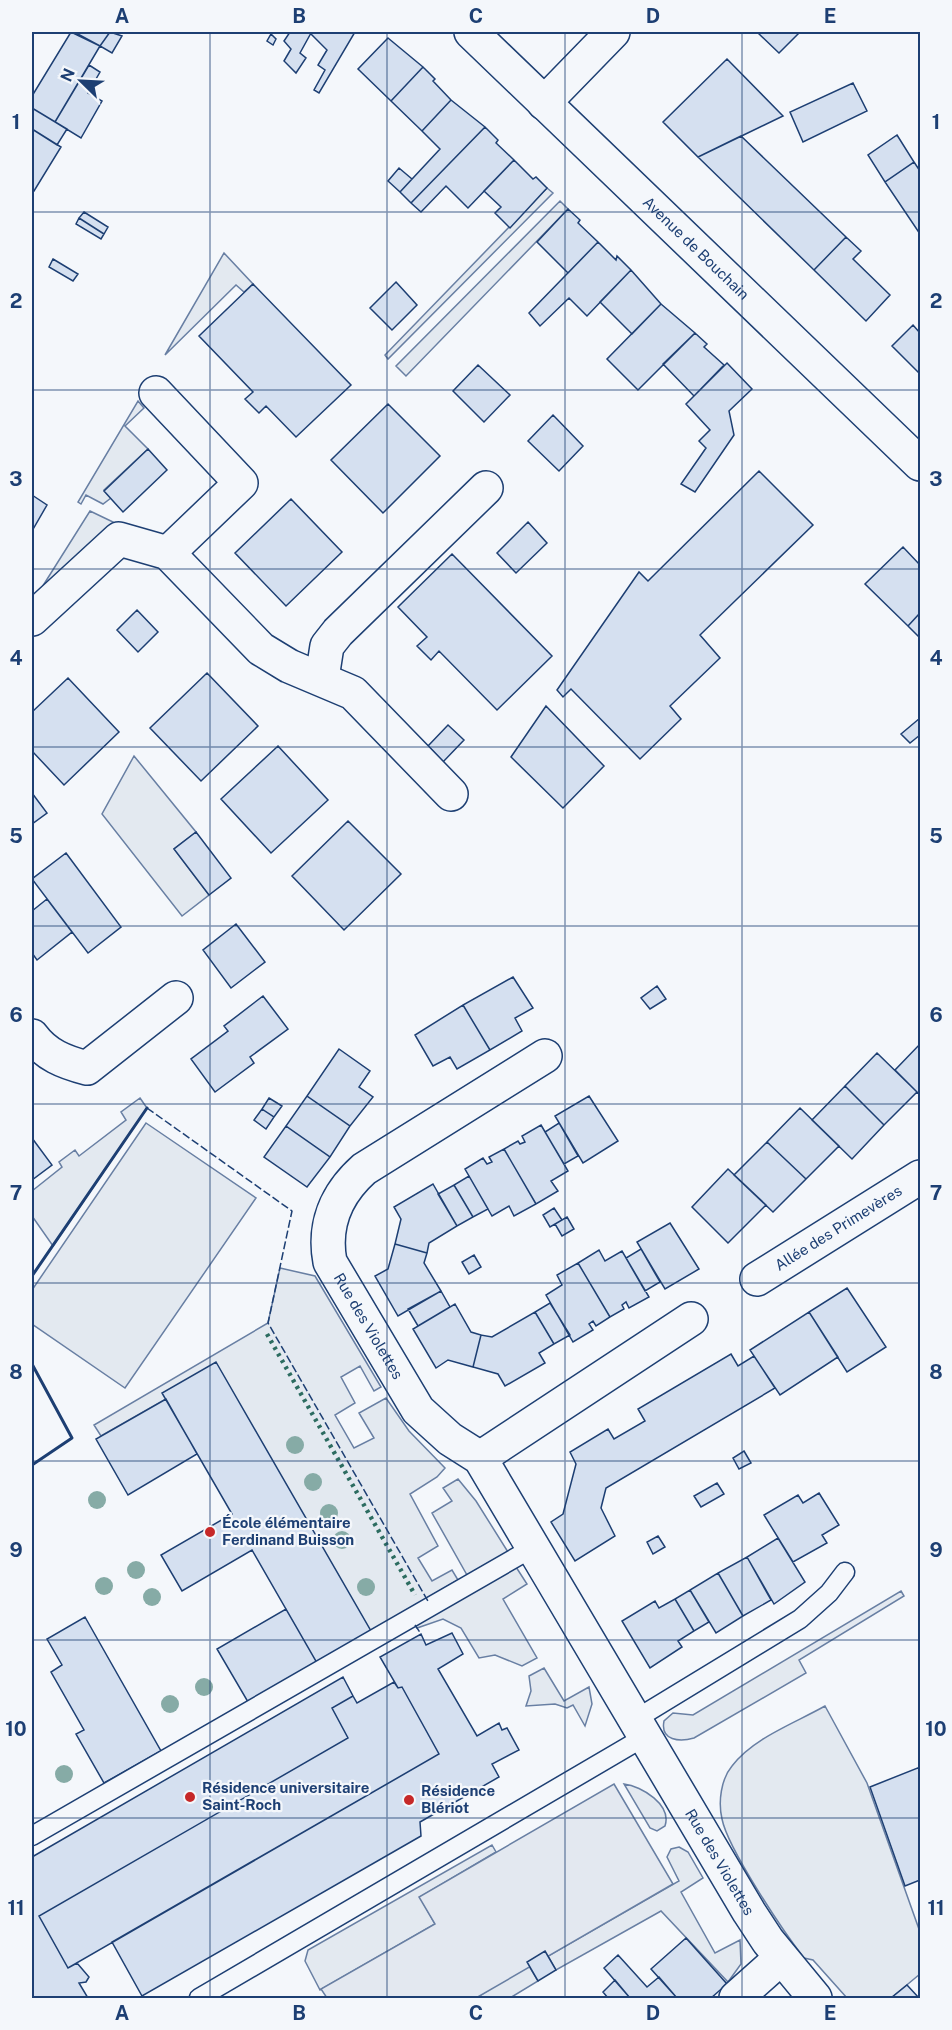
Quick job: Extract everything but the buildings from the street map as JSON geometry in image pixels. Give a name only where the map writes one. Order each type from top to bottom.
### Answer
[{"type":"street","name":"Avenue de Bouchain","points":[[471,32],[921,464]]},
{"type":"street","points":[[544,103],[613,32]]},
{"type":"street","points":[[156,393],[241,483],[168,552]]},
{"type":"street","points":[[322,678],[327,646],[338,632],[486,488]]},
{"type":"street","points":[[32,619],[119,539],[168,552],[261,649],[289,666],[340,685],[360,699],[451,794]]},
{"type":"street","points":[[32,1036],[45,1051],[65,1062],[87,1068],[176,998]]},
{"type":"street","name":"Rue des Violettes","points":[[545,1056],[364,1169],[340,1195],[328,1229],[327,1246],[337,1277],[406,1392],[432,1425],[480,1458],[749,1912],[781,1958],[815,1998]]},
{"type":"street","name":"Allée des Primevères","points":[[757,1279],[921,1177]]},
{"type":"street","points":[[480,1458],[692,1319]]},
{"type":"street","points":[[736,1998],[781,1958]]},
{"type":"lane","points":[[32,1836],[534,1547]]},
{"type":"lane","points":[[199,1998],[641,1727],[800,1619],[829,1593],[845,1572]]},
{"type":"shaded area","points":[[547,188],[553,193],[388,359],[385,355]]},
{"type":"shaded area","points":[[560,201],[568,209],[406,376],[396,366]]},
{"type":"shaded area","points":[[224,253],[253,284],[244,292],[236,285],[165,355]]},
{"type":"shaded area","points":[[138,401],[144,408],[125,426],[148,449],[104,490],[111,498],[103,504],[86,495],[81,504],[78,502]]},
{"type":"shaded area","points":[[90,511],[113,522],[39,592]]},
{"type":"shaded area","points":[[134,756],[196,832],[174,849],[209,895],[182,916],[102,814]]},
{"type":"shaded area","points":[[140,1098],[147,1108],[53,1246],[32,1216],[32,1191],[62,1167],[59,1162],[75,1150],[79,1156],[126,1120],[121,1112]]},
{"type":"shaded area","points":[[146,1123],[256,1198],[125,1388],[32,1324],[32,1290]]},
{"type":"shaded area","points":[[280,1268],[315,1276],[381,1387],[374,1391],[360,1366],[341,1377],[355,1403],[335,1415],[354,1448],[374,1438],[359,1413],[386,1398],[409,1431],[445,1468],[437,1477],[410,1494],[438,1546],[418,1558],[432,1581],[452,1570],[458,1580],[371,1631],[166,1399],[101,1436],[94,1425],[268,1323]]},
{"type":"shaded area","points":[[458,1479],[476,1501],[508,1552],[467,1575],[432,1513],[452,1501],[443,1488]]},
{"type":"shaded area","points":[[516,1567],[527,1584],[503,1599],[537,1658],[522,1666],[495,1655],[479,1658],[461,1628],[443,1619],[417,1628],[415,1625]]},
{"type":"shaded area","points":[[901,1591],[904,1596],[799,1660],[806,1673],[694,1738],[677,1740],[665,1733],[664,1721],[673,1713],[693,1715]]},
{"type":"shaded area","points":[[544,1668],[564,1701],[589,1687],[592,1704],[585,1726],[573,1705],[567,1708],[555,1704],[526,1706],[531,1691],[529,1676]]},
{"type":"shaded area","points":[[825,1706],[867,1783],[920,1932],[920,1974],[891,1998],[847,1998],[813,1960],[804,1958],[770,1910],[745,1869],[734,1850],[722,1819],[723,1784],[728,1771],[741,1756],[763,1739]]},
{"type":"shaded area","points":[[614,1784],[673,1884],[476,1998],[327,1998],[321,1989],[435,1924],[419,1897]]},
{"type":"shaded area","points":[[624,1784],[639,1788],[660,1804],[666,1818],[665,1826],[657,1831],[650,1828]]},
{"type":"shaded area","points":[[492,1845],[496,1852],[420,1897],[435,1924],[320,1990],[305,1961],[308,1950]]},
{"type":"shaded area","points":[[679,1847],[688,1852],[703,1878],[681,1892],[715,1953],[740,1940],[741,1964],[728,1982],[661,1911],[556,1970],[548,1956],[679,1881],[667,1857],[671,1849]]},
{"type":"shaded area","points":[[522,1954],[538,1981],[510,1998],[476,1998],[489,1990]]},
{"type":"hedge","points":[[267,1334],[415,1595]]},
{"type":"fence","points":[[147,1108],[292,1211],[268,1323],[429,1603]]},
{"type":"fence","points":[[415,1625],[421,1634]]},
{"type":"wall","points":[[32,1276],[147,1108]]},
{"type":"wall","points":[[32,1364],[72,1438],[32,1465]]},
{"type":"place","name":"École élémentaire Ferdinand Buisson","points":[[210,1532]]},
{"type":"place","name":"Résidence universitaire Saint-Roch","points":[[190,1797]]},
{"type":"place","name":"Résidence Blériot","points":[[409,1800]]}]
